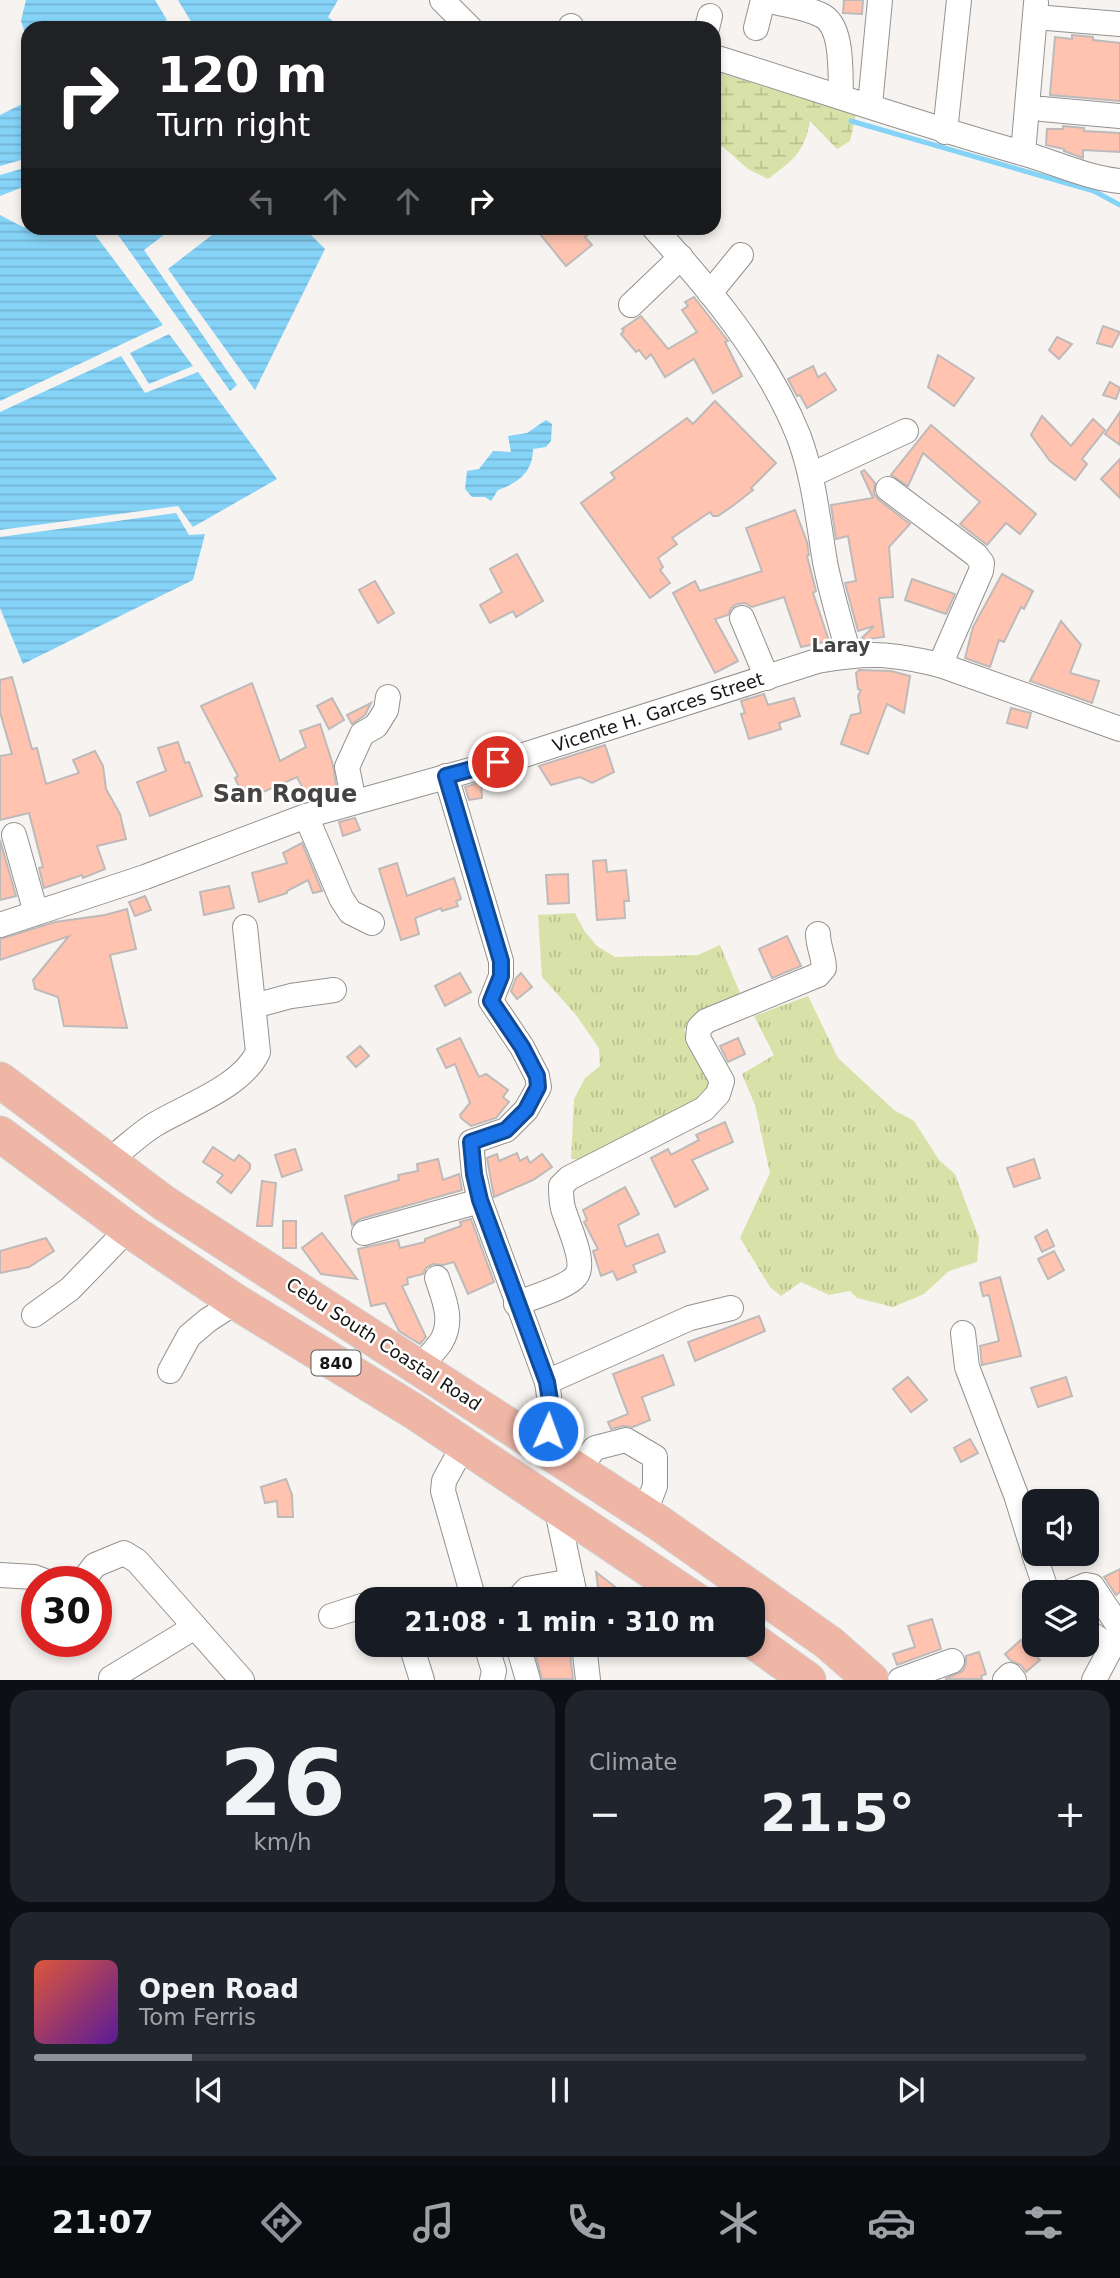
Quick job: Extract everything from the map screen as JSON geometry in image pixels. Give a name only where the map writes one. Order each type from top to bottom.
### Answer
[{"type":"highway","name":"Cebu South Coastal Road","points":[[0,1080],[164,1203],[578,1469],[829,1643],[871,1679]]},
{"type":"highway","name":"840","points":[[0,1134],[128,1229],[236,1302],[464,1444],[676,1587]]},
{"type":"highway","points":[[765,1649],[808,1679]]},
{"type":"street","points":[[442,0],[463,21]]},
{"type":"street","points":[[755,27],[765,0],[822,15],[831,21],[837,32],[841,97]]},
{"type":"street","points":[[870,106],[880,0]]},
{"type":"street","points":[[945,132],[959,0]]},
{"type":"street","points":[[1023,153],[1036,10],[1120,24]]},
{"type":"street","points":[[721,59],[945,132],[1105,179],[1120,181]]},
{"type":"street","points":[[1042,109],[1120,116]]},
{"type":"street","points":[[661,235],[709,293],[782,398],[811,475],[825,563],[849,655]]},
{"type":"street","points":[[709,293],[741,256]]},
{"type":"street","points":[[631,305],[681,257]]},
{"type":"street","points":[[811,475],[906,431]]},
{"type":"street","points":[[888,489],[976,555],[982,563],[981,571],[940,665]]},
{"type":"street","points":[[742,618],[766,678]]},
{"type":"street","name":"Vicente H. Garces Street","points":[[0,925],[145,877],[306,816],[524,755],[817,661],[849,655],[888,654],[940,665],[1120,729]]},
{"type":"street","points":[[354,802],[347,767],[362,734],[376,726],[386,710],[388,697]]},
{"type":"street","points":[[446,776],[501,961],[501,976],[491,1001],[522,1047],[537,1076],[538,1087],[526,1110],[506,1130],[471,1142],[480,1200],[516,1304],[547,1382],[552,1412],[548,1431],[541,1445]]},
{"type":"street","points":[[306,816],[341,898],[350,912],[372,923]]},
{"type":"street","points":[[14,835],[36,913]]},
{"type":"street","points":[[107,1162],[152,1126],[240,1077],[253,1065],[258,1052],[245,927]]},
{"type":"street","points":[[516,1304],[567,1283],[576,1278],[580,1269],[578,1254],[562,1206],[561,1186],[569,1178],[704,1109],[718,1094],[722,1081],[698,1038],[699,1028],[706,1021],[818,975],[824,968],[818,934]]},
{"type":"street","points":[[254,1006],[334,989]]},
{"type":"street","points":[[364,1233],[480,1200]]},
{"type":"street","points":[[34,1315],[70,1289],[128,1229]]},
{"type":"street","points":[[420,1367],[441,1343],[447,1328],[448,1315],[438,1278]]},
{"type":"street","points":[[170,1371],[190,1336],[208,1320],[236,1302]]},
{"type":"street","points":[[547,1382],[690,1318],[731,1308]]},
{"type":"street","points":[[962,1333],[967,1367],[1022,1515]]},
{"type":"street","points":[[578,1469],[595,1447],[626,1440],[655,1457],[655,1486],[644,1514]]},
{"type":"street","points":[[464,1444],[444,1481],[443,1491],[470,1587]]},
{"type":"street","points":[[556,1506],[573,1587]]},
{"type":"street","points":[[94,1566],[124,1553],[137,1560],[242,1679]]},
{"type":"street","points":[[0,1575],[21,1576]]},
{"type":"street","points":[[1099,1600],[1117,1635]]},
{"type":"street","points":[[331,1616],[355,1608]]},
{"type":"street","points":[[111,1678],[195,1628]]},
{"type":"street","points":[[1099,1633],[1117,1635]]},
{"type":"street","points":[[1094,1679],[1117,1635]]},
{"type":"street","points":[[415,1657],[422,1679]]},
{"type":"street","points":[[490,1657],[494,1671],[492,1679]]},
{"type":"street","points":[[521,1657],[528,1679]]},
{"type":"street","points":[[585,1657],[588,1679]]},
{"type":"street","points":[[900,1679],[952,1661]]},
{"type":"street","points":[[1004,1679],[1010,1675],[1014,1679]]},
{"type":"green space","points":[[721,73],[856,115],[850,141],[837,149],[810,121],[805,141],[796,155],[768,179],[748,169],[723,147]]},
{"type":"green space","points":[[575,913],[585,932],[597,946],[615,957],[698,955],[720,945],[740,993],[691,1022],[684,1030],[711,1080],[705,1098],[589,1160],[571,1159],[574,1099],[585,1078],[600,1066],[599,1048],[576,1015],[542,977],[538,915]]},
{"type":"green space","points":[[808,996],[838,1058],[894,1110],[914,1121],[939,1160],[955,1174],[979,1238],[977,1262],[949,1271],[924,1294],[893,1307],[857,1298],[850,1291],[829,1295],[801,1282],[781,1296],[770,1287],[740,1238],[770,1173],[755,1105],[742,1074],[774,1055],[754,1016]]},
{"type":"water","points":[[26,0],[155,0],[167,20],[165,21],[21,21]]},
{"type":"water","points":[[178,0],[338,0],[328,17],[333,21],[191,21]]},
{"type":"water","points":[[21,104],[21,160],[0,166],[0,115]]},
{"type":"water","points":[[21,169],[21,188],[0,196],[0,175]]},
{"type":"water","points":[[0,215],[21,226],[21,235],[95,235],[163,325],[0,401]]},
{"type":"water","points":[[118,235],[164,235],[144,250],[237,385],[230,391]]},
{"type":"water","points":[[212,235],[311,235],[325,249],[255,390],[168,269]]},
{"type":"water","points":[[169,334],[193,366],[149,384],[130,353]]},
{"type":"water","points":[[121,356],[145,393],[198,372],[277,479],[193,527],[178,506],[0,530],[0,412]]},
{"type":"water","points":[[546,420],[552,424],[551,441],[546,447],[533,449],[530,464],[523,476],[498,490],[491,501],[485,497],[472,497],[465,489],[467,471],[479,469],[493,451],[511,452],[508,436],[527,433]]},
{"type":"water","points":[[176,513],[189,535],[205,534],[193,580],[23,664],[0,608],[0,537]]},
{"type":"building","points":[[844,0],[863,0],[862,14],[843,13]]},
{"type":"building","points":[[1072,35],[1120,43],[1120,101],[1050,95],[1055,37],[1072,39]]},
{"type":"building","points":[[1063,126],[1084,128],[1084,131],[1120,133],[1120,152],[1083,150],[1083,158],[1064,149],[1046,145],[1047,129],[1063,129]]},
{"type":"building","points":[[541,235],[587,235],[585,237],[592,245],[566,266]]},
{"type":"building","points":[[694,297],[728,341],[725,342],[742,376],[713,393],[694,359],[665,377],[651,354],[646,359],[639,350],[636,352],[621,334],[624,331],[622,329],[641,316],[668,349],[697,332],[682,310],[688,306],[685,302]]},
{"type":"building","points":[[1103,326],[1120,332],[1112,347],[1097,343]]},
{"type":"building","points":[[1057,337],[1072,344],[1059,359],[1049,350]]},
{"type":"building","points":[[938,355],[974,378],[954,406],[928,387]]},
{"type":"building","points":[[813,366],[818,377],[825,373],[836,390],[807,408],[788,379]]},
{"type":"building","points":[[1110,382],[1120,388],[1116,399],[1103,395]]},
{"type":"building","points":[[715,401],[776,463],[751,488],[753,490],[734,505],[718,516],[713,516],[710,512],[672,538],[677,544],[658,558],[663,567],[660,570],[670,583],[650,598],[581,503],[615,478],[611,473],[687,418],[693,424]]},
{"type":"building","points":[[1120,412],[1120,445],[1105,434]]},
{"type":"building","points":[[1042,416],[1071,446],[1093,419],[1105,430],[1082,459],[1087,464],[1075,480],[1050,461],[1031,435]]},
{"type":"building","points":[[931,425],[1036,514],[1020,534],[1006,523],[987,545],[960,524],[980,502],[923,453],[908,486],[891,475]]},
{"type":"building","points":[[1120,459],[1120,498],[1101,479]]},
{"type":"building","points":[[864,470],[875,483],[874,494],[879,500],[910,524],[889,547],[893,597],[879,598],[884,637],[860,640],[874,626],[858,631],[845,583],[856,581],[848,536],[836,539],[831,505],[873,498],[861,472]]},
{"type":"building","points":[[795,510],[807,542],[807,556],[816,591],[813,593],[829,641],[801,647],[784,597],[752,607],[745,603],[737,604],[731,608],[728,615],[715,619],[738,661],[715,673],[673,593],[695,581],[700,591],[762,571],[746,528]]},
{"type":"building","points":[[517,554],[543,601],[516,617],[513,611],[490,623],[480,605],[502,592],[490,569]]},
{"type":"building","points":[[1002,574],[1033,591],[1024,609],[1021,607],[1004,642],[999,640],[990,667],[965,658],[973,627]]},
{"type":"building","points":[[912,579],[955,594],[946,614],[905,600]]},
{"type":"building","points":[[375,581],[394,613],[378,623],[359,590]]},
{"type":"building","points":[[1061,621],[1081,645],[1070,673],[1099,681],[1092,703],[1030,681]]},
{"type":"building","points":[[859,670],[891,671],[910,676],[904,713],[887,704],[868,754],[841,744],[851,715],[861,713],[858,696],[861,690],[858,689],[856,673]]},
{"type":"building","points":[[12,677],[32,749],[37,748],[46,784],[79,773],[73,760],[95,751],[103,766],[106,789],[120,814],[126,839],[97,846],[105,869],[44,888],[39,868],[43,867],[29,813],[0,820],[0,756],[12,754],[0,712],[0,680]]},
{"type":"building","points":[[252,683],[280,761],[306,747],[300,731],[320,724],[333,765],[337,792],[309,800],[297,777],[245,800],[235,778],[238,776],[201,706]]},
{"type":"building","points":[[764,694],[768,705],[794,698],[800,716],[779,723],[781,729],[749,739],[741,714],[745,713],[741,701]]},
{"type":"building","points":[[332,698],[344,720],[329,729],[317,706]]},
{"type":"building","points":[[371,703],[365,715],[352,724],[347,715]]},
{"type":"building","points":[[1011,708],[1031,713],[1027,728],[1007,723]]},
{"type":"building","points":[[178,742],[185,763],[189,762],[202,796],[150,816],[137,782],[166,771],[158,748]]},
{"type":"building","points":[[605,745],[614,772],[592,783],[580,777],[551,785],[539,766]]},
{"type":"building","points":[[481,782],[482,798],[469,800],[465,787]]},
{"type":"building","points":[[355,818],[360,830],[343,836],[339,822]]},
{"type":"building","points":[[0,840],[16,896],[0,900]]},
{"type":"building","points":[[302,843],[322,891],[313,893],[308,880],[287,893],[259,902],[252,873],[287,863],[283,853]]},
{"type":"building","points":[[606,860],[607,872],[626,870],[629,901],[624,901],[625,918],[597,920],[593,861]]},
{"type":"building","points":[[397,863],[407,896],[454,878],[461,899],[456,901],[458,906],[442,911],[441,908],[415,918],[419,934],[401,940],[379,869]]},
{"type":"building","points":[[568,874],[569,903],[548,904],[546,875]]},
{"type":"building","points":[[229,886],[234,908],[204,915],[200,892]]},
{"type":"building","points":[[145,896],[151,910],[135,916],[129,902]]},
{"type":"building","points":[[127,909],[136,949],[110,955],[127,1028],[64,1026],[58,997],[35,989],[33,980],[69,936],[0,960],[0,939],[55,922]]},
{"type":"building","points":[[787,936],[801,966],[772,978],[759,949]]},
{"type":"building","points":[[460,973],[471,992],[445,1006],[435,986]]},
{"type":"building","points":[[521,973],[532,987],[517,999],[511,991]]},
{"type":"building","points":[[460,1038],[479,1077],[486,1074],[508,1090],[503,1097],[509,1102],[496,1118],[471,1126],[460,1115],[470,1103],[455,1064],[446,1068],[437,1049]]},
{"type":"building","points":[[738,1038],[745,1054],[728,1062],[720,1046]]},
{"type":"building","points":[[360,1046],[369,1056],[356,1067],[347,1057]]},
{"type":"building","points":[[725,1122],[733,1142],[692,1160],[708,1189],[675,1207],[651,1158],[668,1149],[671,1155],[699,1140],[696,1135]]},
{"type":"building","points":[[213,1147],[234,1161],[239,1155],[250,1164],[250,1169],[231,1193],[217,1182],[223,1175],[203,1162]]},
{"type":"building","points":[[295,1149],[302,1170],[282,1177],[275,1155]]},
{"type":"building","points":[[517,1153],[520,1161],[527,1157],[530,1163],[542,1154],[552,1167],[533,1180],[494,1197],[487,1158],[497,1154],[499,1161]]},
{"type":"building","points":[[438,1159],[443,1180],[459,1174],[462,1190],[360,1219],[352,1225],[345,1196],[399,1180],[398,1175],[418,1171],[417,1164]]},
{"type":"building","points":[[1034,1159],[1040,1178],[1014,1187],[1007,1168]]},
{"type":"building","points":[[262,1181],[276,1183],[272,1226],[257,1226]]},
{"type":"building","points":[[625,1187],[639,1214],[618,1225],[626,1247],[658,1234],[665,1252],[633,1265],[636,1272],[617,1280],[613,1271],[601,1276],[593,1251],[598,1249],[584,1222],[587,1220],[583,1210]]},
{"type":"building","points":[[471,1219],[494,1282],[468,1294],[454,1262],[433,1264],[426,1268],[423,1274],[407,1278],[408,1284],[402,1286],[426,1337],[420,1344],[399,1331],[385,1303],[371,1306],[358,1249],[398,1240],[400,1248],[425,1242],[425,1239],[461,1226],[460,1222]]},
{"type":"building","points":[[283,1221],[296,1221],[296,1248],[283,1248]]},
{"type":"building","points":[[1047,1230],[1054,1246],[1042,1252],[1035,1237]]},
{"type":"building","points":[[322,1233],[357,1279],[321,1274],[302,1248]]},
{"type":"building","points":[[46,1238],[54,1251],[29,1267],[0,1273],[0,1251]]},
{"type":"building","points":[[1054,1251],[1064,1270],[1048,1279],[1038,1259]]},
{"type":"building","points":[[1000,1277],[1021,1356],[982,1365],[980,1346],[999,1341],[989,1295],[983,1296],[980,1283]]},
{"type":"building","points":[[759,1316],[765,1331],[695,1361],[688,1342]]},
{"type":"building","points":[[663,1355],[674,1385],[642,1397],[650,1420],[633,1427],[611,1429],[608,1422],[628,1414],[613,1374]]},
{"type":"building","points":[[908,1377],[927,1400],[911,1412],[893,1389]]},
{"type":"building","points":[[1066,1377],[1072,1396],[1038,1407],[1031,1388]]},
{"type":"building","points":[[970,1439],[978,1453],[961,1462],[954,1448]]},
{"type":"building","points":[[286,1479],[292,1495],[293,1517],[278,1517],[277,1501],[265,1503],[261,1487]]},
{"type":"building","points":[[1120,1569],[1120,1592],[1116,1595],[1104,1577]]},
{"type":"building","points":[[596,1572],[615,1587],[598,1587]]},
{"type":"building","points":[[932,1619],[941,1649],[897,1665],[893,1654],[915,1647],[908,1626]]},
{"type":"building","points":[[1021,1640],[1022,1657],[1037,1657],[1040,1660],[1026,1672],[1005,1654]]},
{"type":"building","points":[[979,1652],[986,1674],[981,1676],[982,1679],[945,1679],[963,1671],[966,1656]]},
{"type":"building","points":[[536,1657],[570,1657],[573,1679],[542,1679]]},
{"type":"waterway","points":[[851,121],[1094,191],[1120,205]]},
{"type":"district","name":"Laray","points":[[841,645]]},
{"type":"district","name":"San Roque","points":[[285,794]]},
{"type":"route","points":[[498,762],[446,776],[501,961],[501,976],[491,1001],[522,1047],[537,1076],[538,1087],[526,1110],[506,1130],[471,1142],[480,1200],[516,1304],[547,1382],[552,1412],[548,1431]]}]
